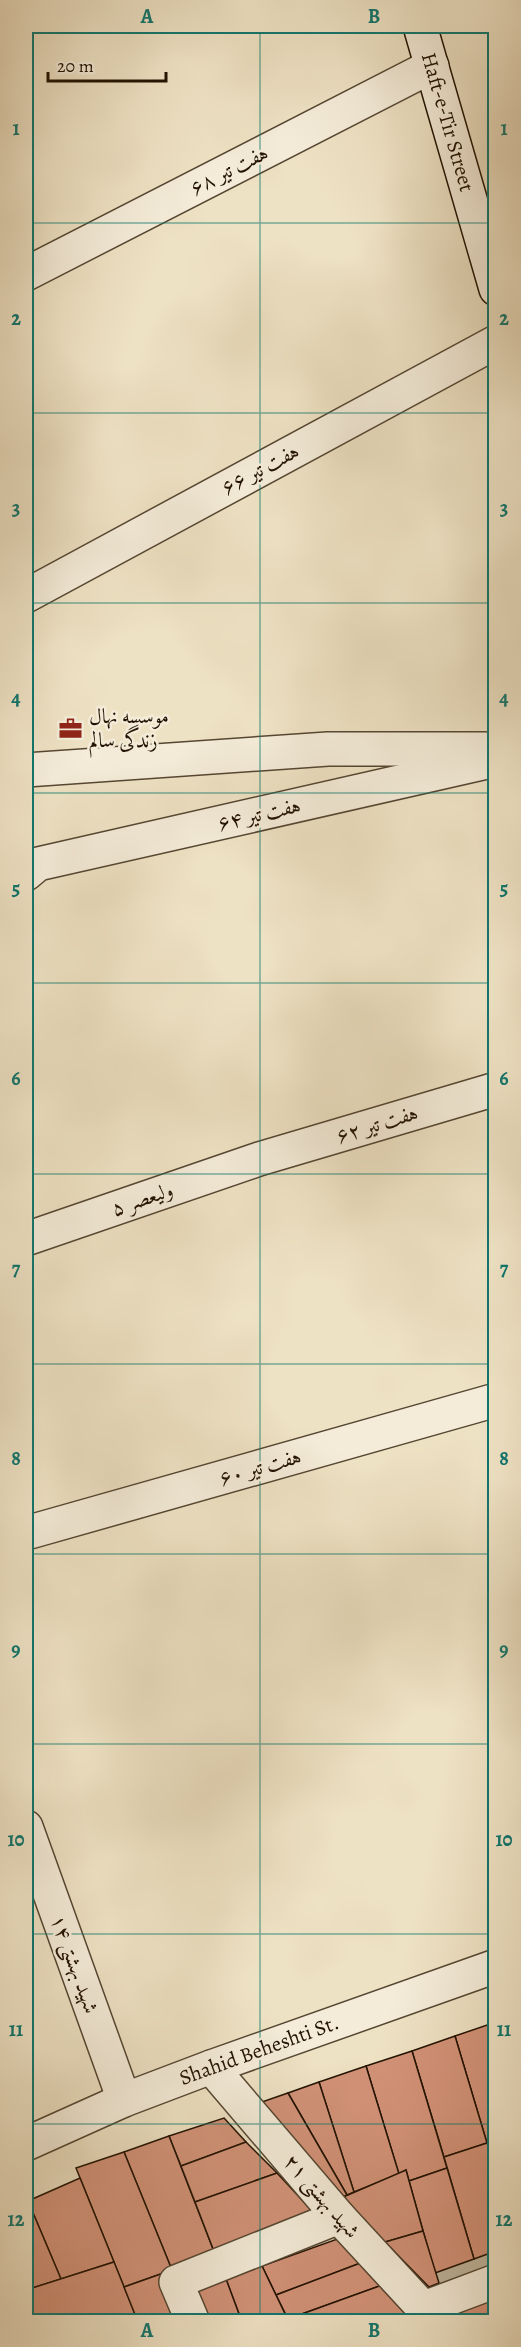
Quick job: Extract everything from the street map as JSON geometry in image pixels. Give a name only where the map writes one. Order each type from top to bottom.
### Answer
[{"type":"street","name":"Haft-e-Tir Street","points":[[420,26],[495,289]]},
{"type":"street","name":"هفت تیر ۶۸","points":[[26,274],[432,66]]},
{"type":"street","name":"هفت تیر ۶۶","points":[[26,596],[495,342]]},
{"type":"street","points":[[26,770],[327,749],[495,749]]},
{"type":"street","name":"هفت تیر ۶۴","points":[[26,874],[38,864],[495,760]]},
{"type":"street","name":"هفت تیر ۶۲","points":[[259,1159],[495,1089]]},
{"type":"street","name":"ولیعصر ۵","points":[[26,1239],[259,1159]]},
{"type":"street","name":"هفت تیر ۶۰","points":[[26,1533],[495,1400]]},
{"type":"street","name":"شهید بهشتی ۱۴","points":[[26,1827],[124,2100]]},
{"type":"street","name":"Shahid Beheshti St.","points":[[26,2144],[124,2100],[495,1966]]},
{"type":"street","name":"شهید بهشتی ۲۱","points":[[211,2067],[339,2217],[430,2315]]},
{"type":"street","points":[[193,2322],[176,2282],[339,2217]]},
{"type":"street","points":[[430,2315],[495,2281]]},
{"type":"building","points":[[496,2022],[496,2140],[487,2143],[455,2036]]},
{"type":"building","points":[[455,2036],[487,2143],[444,2157],[412,2051]]},
{"type":"building","points":[[412,2051],[447,2168],[409,2181],[406,2170],[399,2174],[366,2066]]},
{"type":"building","points":[[366,2066],[399,2174],[354,2192],[319,2082]]},
{"type":"building","points":[[319,2082],[354,2192],[347,2195],[288,2093]]},
{"type":"building","points":[[288,2093],[347,2195],[341,2198],[256,2104]]},
{"type":"building","points":[[224,2118],[246,2142],[181,2166],[169,2136]]},
{"type":"building","points":[[169,2136],[215,2254],[172,2270],[124,2152]]},
{"type":"building","points":[[496,2140],[496,2166],[487,2143]]},
{"type":"building","points":[[246,2142],[277,2173],[195,2202],[181,2166]]},
{"type":"building","points":[[487,2143],[496,2166],[496,2251],[474,2259],[444,2157]]},
{"type":"building","points":[[124,2152],[172,2270],[124,2287],[76,2168]]},
{"type":"building","points":[[447,2168],[474,2259],[435,2273],[409,2181]]},
{"type":"building","points":[[406,2170],[423,2231],[385,2242],[341,2198]]},
{"type":"building","points":[[277,2173],[316,2215],[215,2254],[195,2202]]},
{"type":"building","points":[[80,2178],[114,2262],[61,2279],[28,2201]]},
{"type":"building","points":[[28,2201],[61,2279],[26,2290],[26,2202]]},
{"type":"building","points":[[423,2231],[439,2283],[429,2287],[385,2242]]},
{"type":"building","points":[[340,2238],[363,2262],[276,2295],[262,2266]]},
{"type":"building","points":[[114,2262],[135,2314],[116,2322],[26,2322],[26,2290]]},
{"type":"building","points":[[363,2262],[385,2284],[288,2319],[276,2295]]},
{"type":"building","points":[[262,2266],[289,2322],[242,2322],[226,2279]]},
{"type":"building","points":[[172,2270],[180,2312],[155,2322],[138,2322],[124,2287]]},
{"type":"building","points":[[226,2279],[242,2322],[199,2322],[187,2293]]},
{"type":"building","points":[[385,2284],[418,2319],[410,2322],[289,2322],[288,2319]]},
{"type":"building","points":[[492,2291],[496,2301],[496,2322],[461,2322],[448,2307]]},
{"type":"building","points":[[180,2312],[184,2322],[155,2322]]},
{"type":"building","points":[[135,2314],[138,2322],[116,2322]]},
{"type":"place","name":"موسسه نهال زندگی سالم","points":[[71,728]]}]
